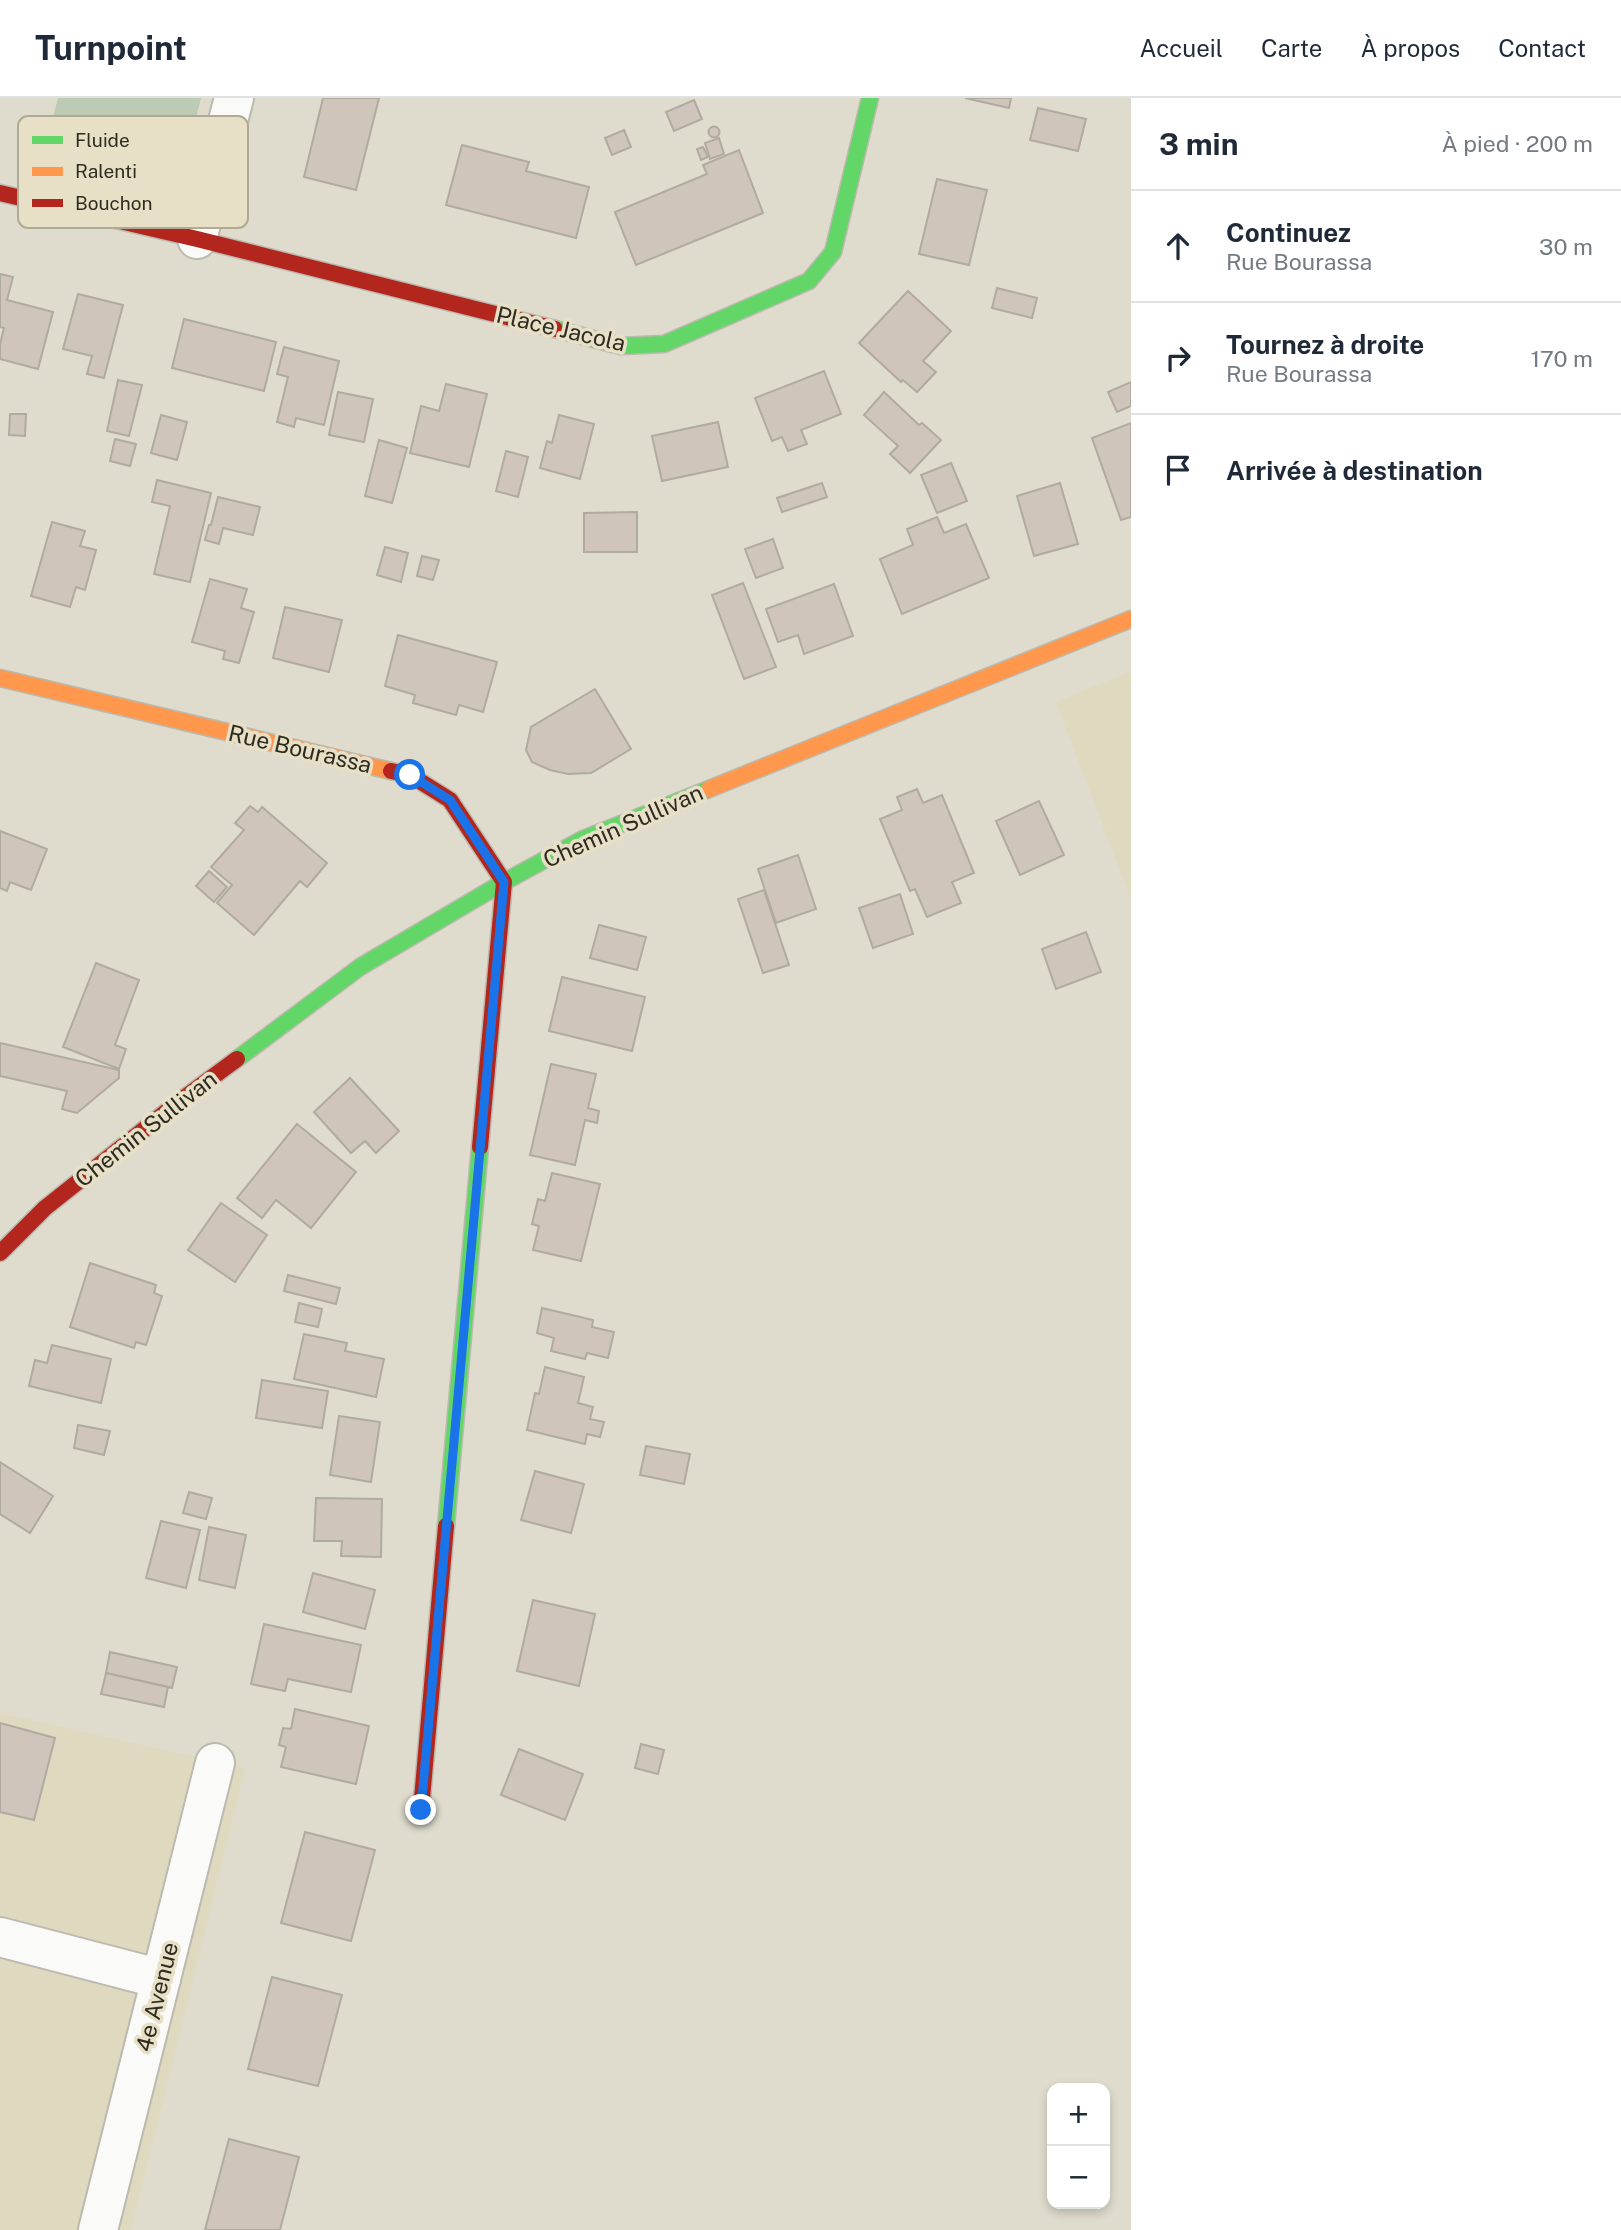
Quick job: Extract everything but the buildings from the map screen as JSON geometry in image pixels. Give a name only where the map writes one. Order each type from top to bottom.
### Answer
[{"type":"street","points":[[229,116],[234,98]]},
{"type":"street","name":"Place Jacola","points":[[150,228],[621,346],[664,344],[808,281],[833,252],[870,98]]},
{"type":"street","name":"Place Jacola","points":[[0,193],[18,197]]},
{"type":"street","points":[[197,239],[200,228]]},
{"type":"street","name":"Chemin Sullivan","points":[[0,1253],[45,1208],[165,1112],[360,967],[504,882],[583,839],[1131,619]]},
{"type":"street","name":"Rue Bourassa","points":[[0,678],[410,775],[450,800],[504,882]]},
{"type":"street","points":[[421,1810],[504,882]]},
{"type":"street","name":"4e Avenue","points":[[98,2230],[215,1763]]},
{"type":"street","points":[[0,1937],[161,1979]]},
{"type":"shaded area","points":[[1131,671],[1131,900],[1056,702]]},
{"type":"shaded area","points":[[0,1713],[245,1768],[131,2230],[0,2230]]},
{"type":"green space","points":[[58,98],[201,98],[196,116],[53,116]]},
{"type":"traffic: fast","points":[[555,329],[621,346],[664,344],[809,281],[833,252],[870,98]]},
{"type":"traffic: fast","points":[[237,1059],[360,967],[504,882],[583,839],[709,789]]},
{"type":"traffic: fast","points":[[446,1526],[480,1147]]},
{"type":"traffic: slow","points":[[709,789],[1131,619]]},
{"type":"traffic: slow","points":[[0,678],[391,771]]},
{"type":"traffic: jam","points":[[0,193],[18,197]]},
{"type":"traffic: jam","points":[[150,228],[555,329]]},
{"type":"traffic: jam","points":[[391,771],[410,775],[450,800],[504,882],[480,1147]]},
{"type":"traffic: jam","points":[[0,1253],[45,1208],[237,1059]]},
{"type":"traffic: jam","points":[[421,1810],[446,1526]]},
{"type":"route","points":[[410,775],[450,800],[504,882],[421,1810]]}]
